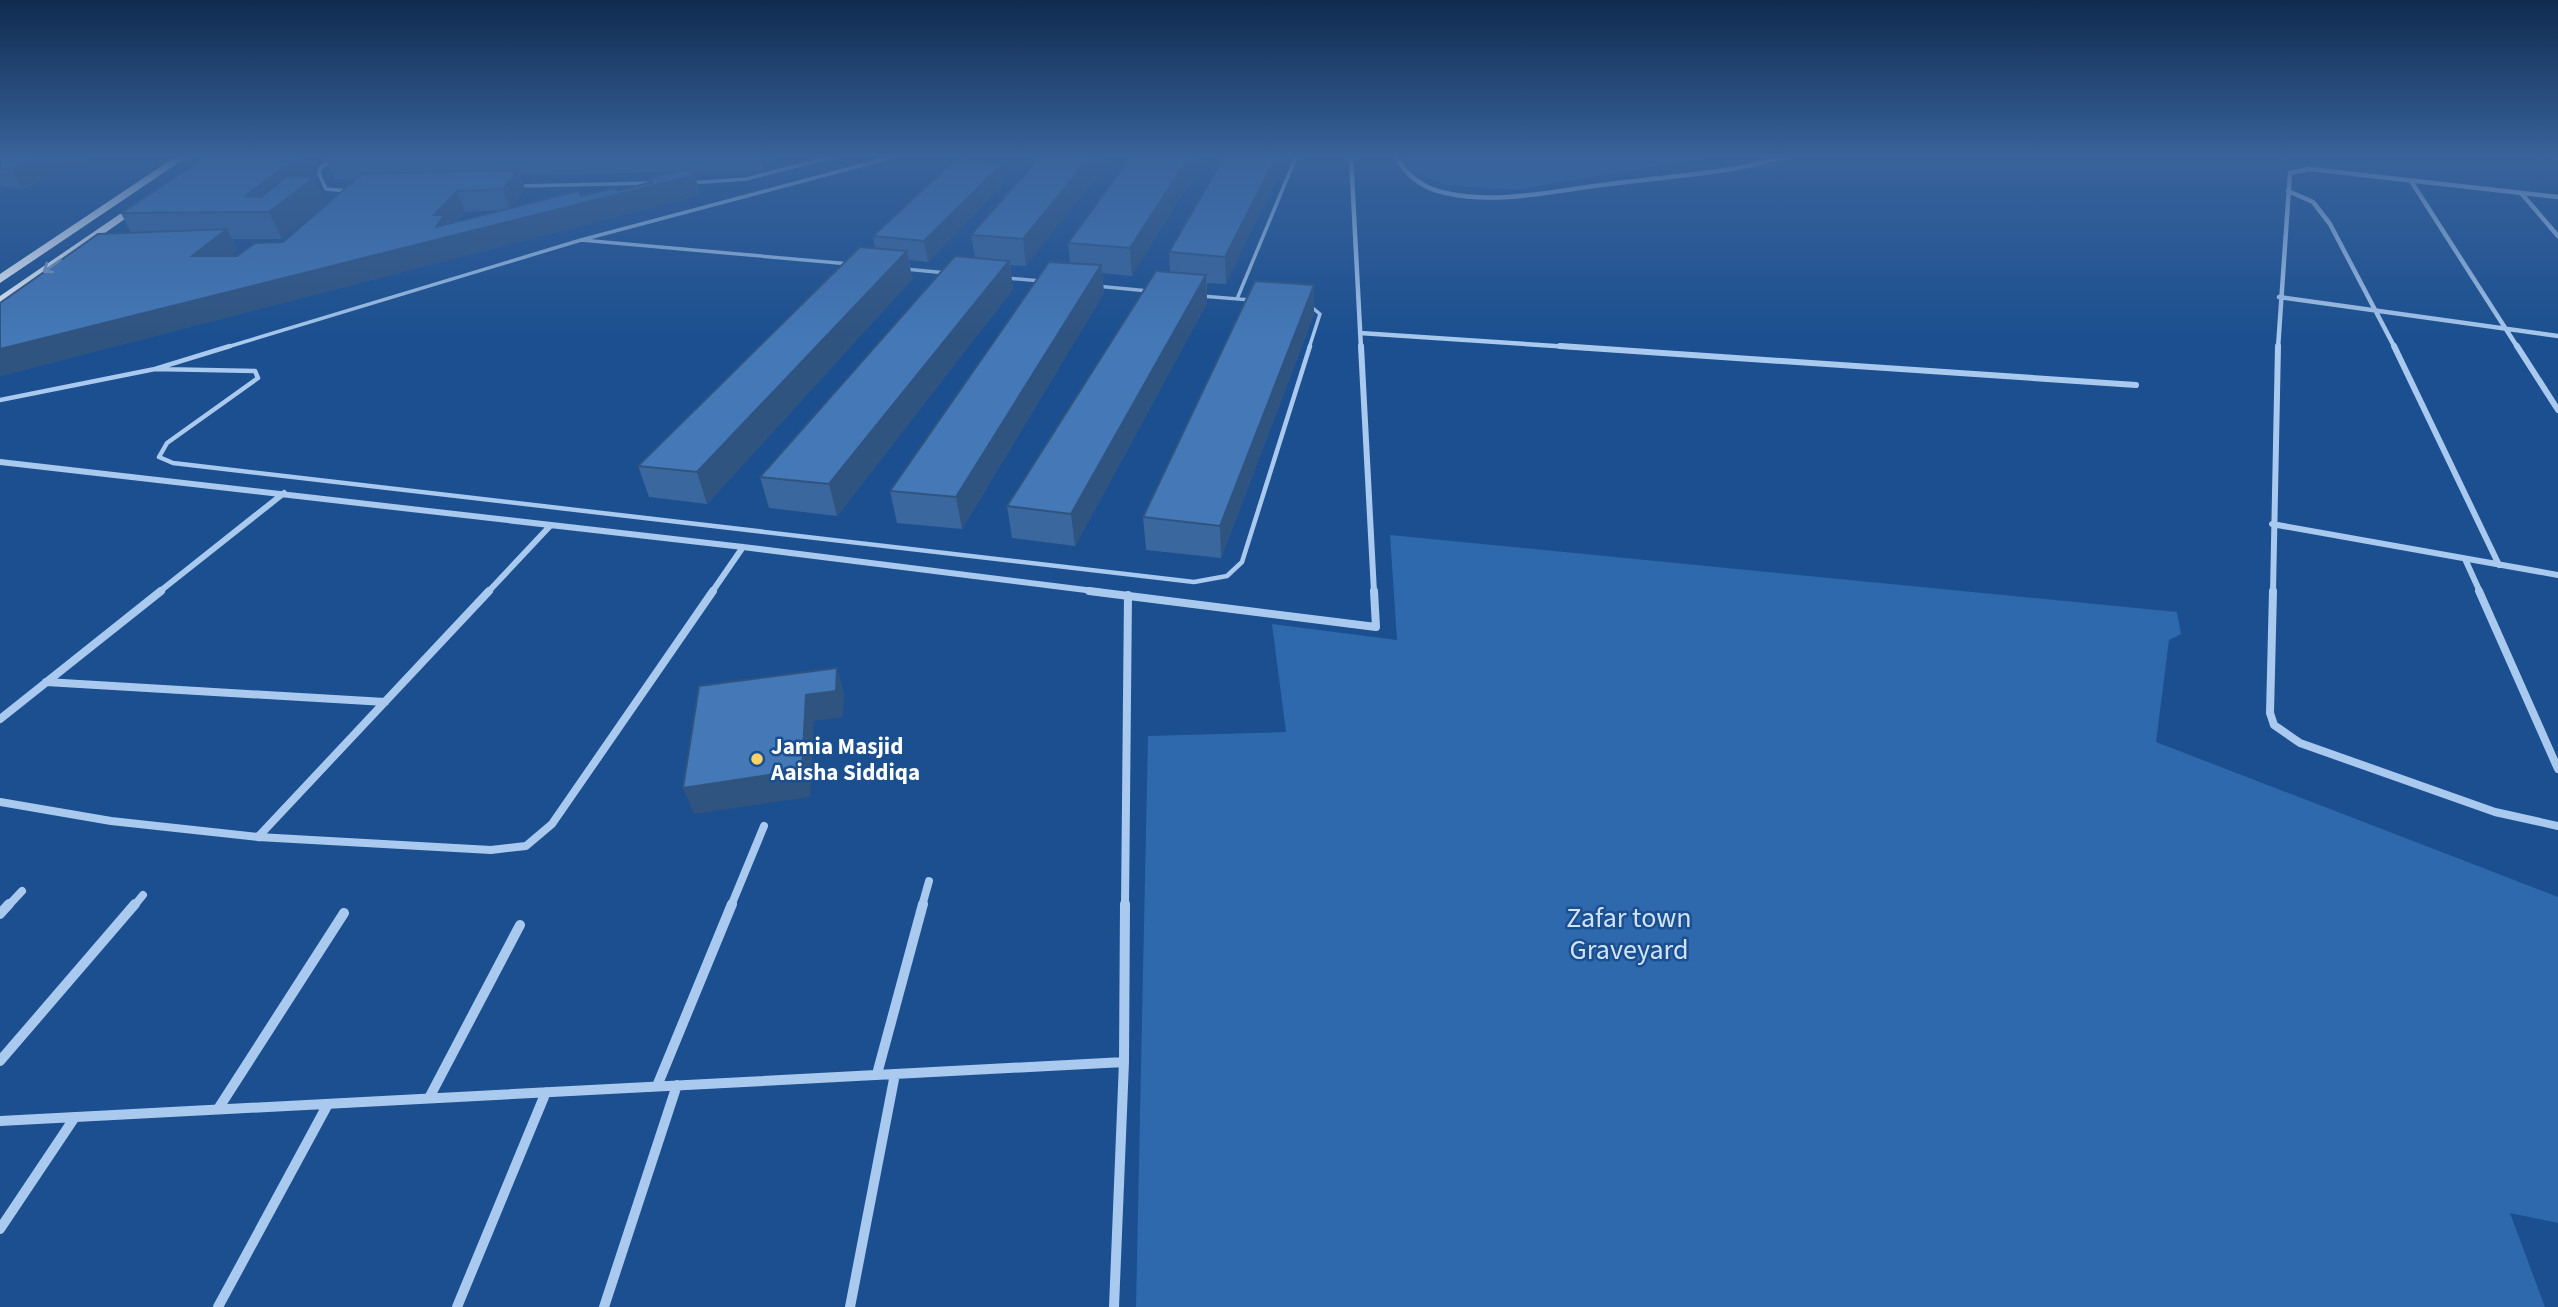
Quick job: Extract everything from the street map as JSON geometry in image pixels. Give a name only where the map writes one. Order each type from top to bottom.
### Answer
[{"type":"main road","points":[[0,279],[91,218]]},
{"type":"main road","points":[[0,302],[121,218]]},
{"type":"street","points":[[0,462],[743,547],[1376,627],[1354,218]]},
{"type":"street","points":[[2286,218],[2279,297],[2272,524],[2270,713],[2274,725],[2286,736],[2313,748],[2495,812],[2558,826]]},
{"type":"street","points":[[2326,218],[2376,311],[2499,565]]},
{"type":"street","points":[[2435,218],[2558,410]]},
{"type":"street","points":[[2543,218],[2558,236]]},
{"type":"street","points":[[2279,297],[2558,335]]},
{"type":"street","points":[[1360,333],[2136,385]]},
{"type":"street","points":[[0,719],[284,494]]},
{"type":"street","points":[[2272,524],[2558,575]]},
{"type":"street","points":[[258,837],[550,526]]},
{"type":"street","points":[[0,802],[111,821],[258,837],[491,850],[526,846],[552,824],[743,547]]},
{"type":"street","points":[[2465,559],[2558,769]]},
{"type":"street","points":[[1114,1307],[1124,1062],[1128,595]]},
{"type":"street","points":[[46,682],[385,702]]},
{"type":"street","points":[[657,1086],[764,826]]},
{"type":"street","points":[[877,1074],[929,881]]},
{"type":"street","points":[[0,914],[22,891]]},
{"type":"street","points":[[0,1061],[143,895]]},
{"type":"street","points":[[218,1109],[344,913]]},
{"type":"street","points":[[429,1098],[520,925]]},
{"type":"street","points":[[0,1121],[1124,1062]]},
{"type":"street","points":[[850,1307],[895,1074]]},
{"type":"street","points":[[604,1307],[677,1085]]},
{"type":"street","points":[[457,1307],[546,1092]]},
{"type":"street","points":[[218,1307],[328,1104]]},
{"type":"street","points":[[0,1229],[75,1117]]},
{"type":"lane","points":[[0,400],[155,369],[581,240],[664,218]]},
{"type":"lane","points":[[1237,299],[1271,218]]},
{"type":"lane","points":[[581,240],[854,264]]},
{"type":"lane","points":[[895,268],[950,273]]},
{"type":"lane","points":[[1004,278],[1045,282]]},
{"type":"lane","points":[[1086,285],[1155,291]]},
{"type":"lane","points":[[1196,295],[1261,301]]},
{"type":"lane","points":[[155,369],[255,371],[258,378],[167,443],[159,457],[173,463],[1194,582],[1221,580],[1234,575],[1242,562],[1320,314],[1310,306],[1297,304]]},
{"type":"green space","name":"Zafar town Graveyard","points":[[1390,535],[2177,612],[2181,634],[2169,640],[2156,742],[2558,897],[2558,1223],[2510,1213],[2545,1307],[1136,1307],[1148,736],[1286,732],[1272,624],[1397,640]]},
{"type":"building","points":[[311,218],[442,218],[436,227],[472,218],[523,218],[0,349],[0,303],[98,234],[227,229],[192,256],[237,256],[255,243],[283,242]]},
{"type":"building","points":[[892,218],[947,218],[924,241],[873,236]]},
{"type":"building","points":[[986,218],[1040,218],[1023,239],[971,235]]},
{"type":"building","points":[[1086,218],[1149,218],[1130,248],[1068,243]]},
{"type":"building","points":[[1189,218],[1245,218],[1225,257],[1169,252]]},
{"type":"building","points":[[860,247],[907,251],[697,472],[638,466]]},
{"type":"building","points":[[955,256],[1009,261],[829,484],[760,477]]},
{"type":"building","points":[[1049,262],[1101,265],[956,497],[890,491]]},
{"type":"building","points":[[1156,271],[1206,275],[1071,514],[1007,506]]},
{"type":"building","points":[[1255,281],[1314,285],[1220,526],[1143,517]]},
{"type":"building","name":"Jamia Masjid Aaisha Siddiqa","points":[[837,668],[836,691],[806,695],[802,770],[683,788],[699,686]]},
{"type":"place","name":"Jamia Masjid Aaisha Siddiqa","points":[[757,759]]}]
